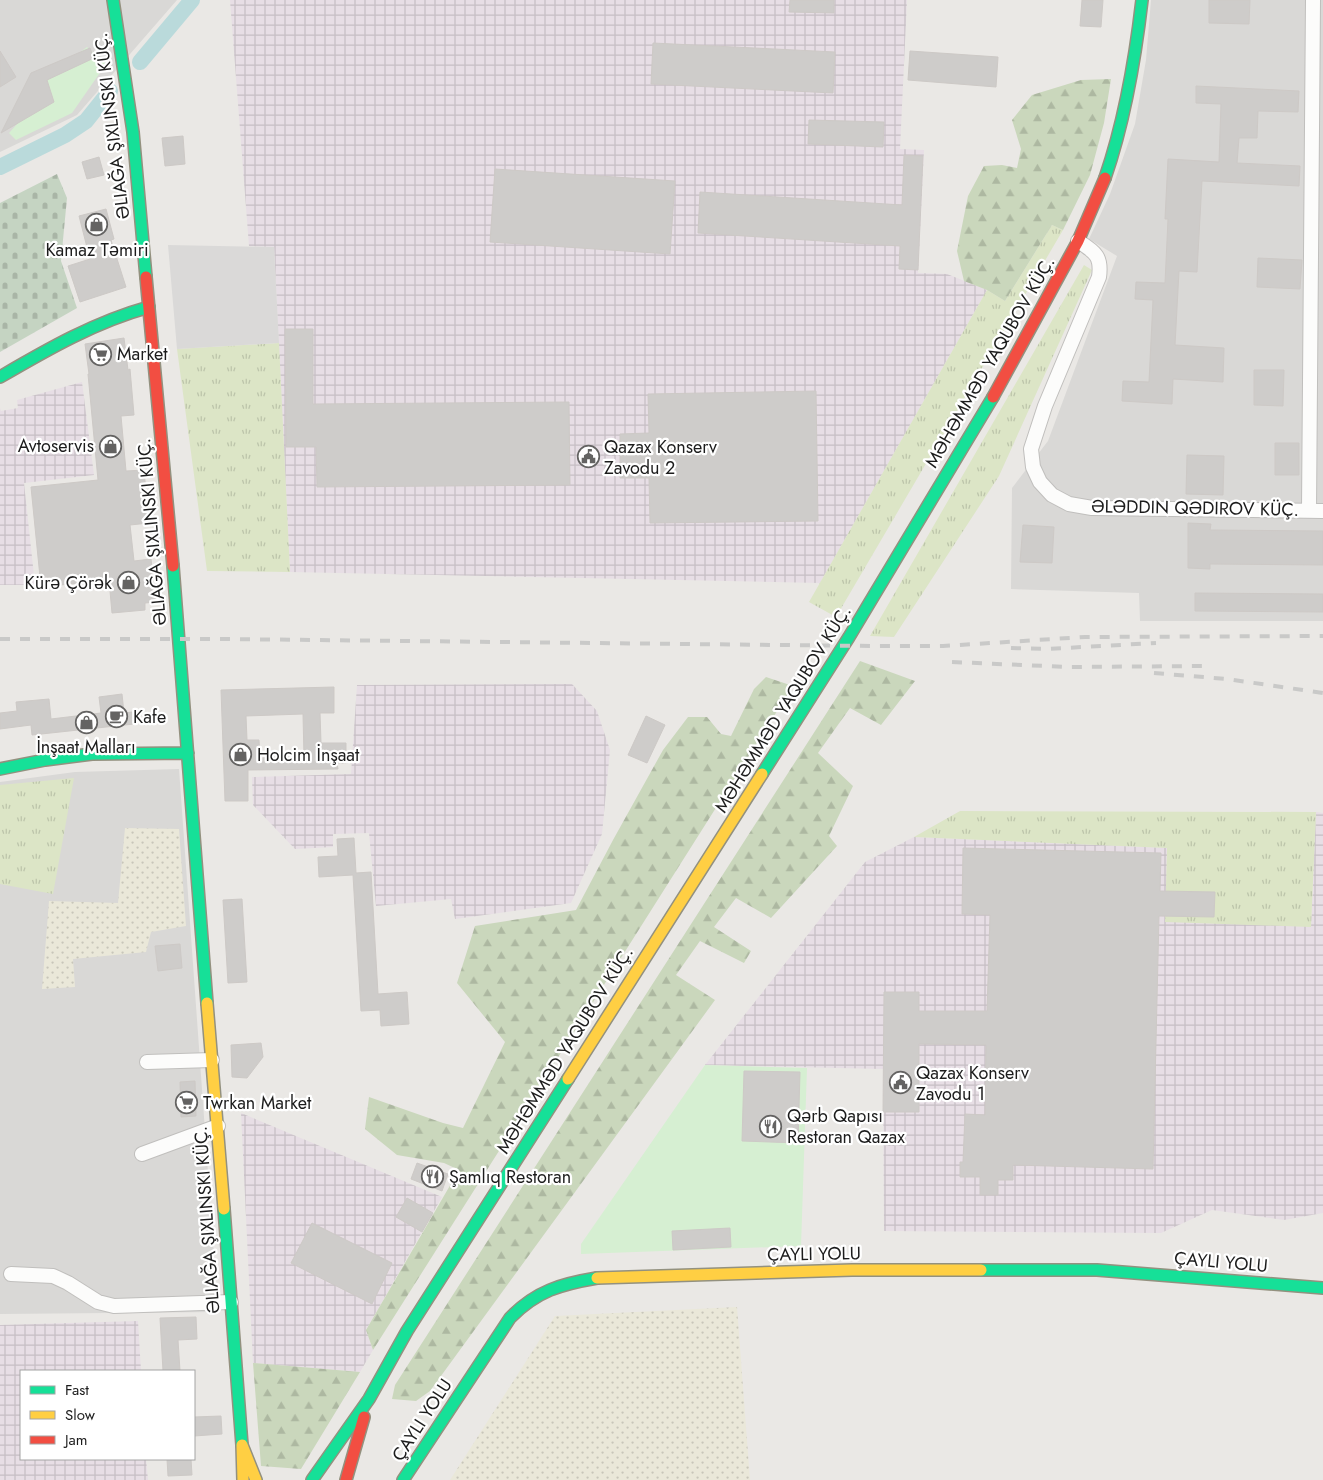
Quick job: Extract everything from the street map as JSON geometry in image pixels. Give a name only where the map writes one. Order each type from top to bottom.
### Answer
[{"type":"main road","name":"MƏHƏMMƏD YAQUBOV KÜÇ.","points":[[369,1399],[412,1323],[854,630],[997,390],[1089,219],[1116,149],[1133,72],[1142,0]]},
{"type":"main road","points":[[118,1],[133,132],[188,753],[191,811],[218,1126],[243,1480]]},
{"type":"main road","points":[[0,377],[87,328],[126,313],[149,307]]},
{"type":"main road","points":[[0,769],[92,754],[188,753]]},
{"type":"main road","points":[[403,1480],[510,1318],[527,1300],[547,1290],[577,1282],[598,1278],[788,1272],[1097,1270],[1323,1288]]},
{"type":"main road","points":[[312,1480],[369,1399]]},
{"type":"main road","points":[[346,1480],[369,1399]]},
{"type":"main road","points":[[242,1445],[256,1480]]},
{"type":"street","points":[[1313,0],[1317,182],[1316,511]]},
{"type":"street","name":"ƏLƏDDIN QƏDIROV KÜÇ.","points":[[1078,241],[1094,252],[1099,260],[1099,277],[1045,406],[1031,449],[1033,467],[1040,482],[1052,495],[1069,504],[1092,508],[1316,511]]},
{"type":"street","points":[[147,1062],[212,1060]]},
{"type":"street","points":[[142,1154],[218,1126]]},
{"type":"street","points":[[11,1274],[53,1276],[98,1302],[114,1306],[231,1302]]},
{"type":"shaded area","points":[[0,0],[177,0],[77,115],[0,152]]},
{"type":"shaded area","points":[[230,0],[907,0],[900,149],[924,150],[918,273],[947,274],[987,290],[820,583],[290,572],[274,247],[249,246]]},
{"type":"shaded area","points":[[1151,0],[1323,0],[1323,621],[1140,621],[1139,593],[1011,589],[1012,488],[1048,441],[1117,256],[1089,239],[1110,194],[1135,124],[1146,60]]},
{"type":"shaded area","points":[[168,245],[274,247],[279,343],[177,349]]},
{"type":"shaded area","points":[[82,382],[94,475],[24,483],[35,585],[0,585],[0,408],[1,411],[18,408],[17,400]]},
{"type":"shaded area","points":[[572,684],[597,711],[610,750],[602,834],[571,903],[455,919],[451,899],[376,906],[369,833],[333,834],[333,847],[295,849],[253,805],[252,777],[351,774],[357,685]]},
{"type":"shaded area","points":[[179,769],[218,1312],[0,1314],[0,782],[75,772]]},
{"type":"shaded area","name":"Qazax Konserv Zavodu 1","points":[[1316,812],[1323,813],[1323,1213],[1284,1220],[1212,1210],[1161,1233],[884,1231],[883,1069],[705,1065],[865,862],[914,837],[1168,848],[1311,927]]},
{"type":"shaded area","points":[[125,828],[179,829],[186,926],[151,932],[146,952],[73,959],[75,987],[42,989],[49,901],[118,903]]},
{"type":"shaded area","points":[[241,1113],[442,1197],[366,1330],[373,1350],[360,1372],[253,1363]]},
{"type":"shaded area","points":[[737,1307],[750,1480],[450,1480],[555,1316]]},
{"type":"shaded area","points":[[138,1321],[141,1370],[20,1370],[20,1460],[146,1460],[148,1480],[0,1480],[0,1325]]},
{"type":"green space","points":[[87,47],[106,64],[72,113],[16,140],[9,133],[47,80],[83,63],[79,53]]},
{"type":"green space","points":[[1111,79],[1104,123],[1090,175],[1063,230],[1052,225],[1005,301],[987,290],[964,281],[957,251],[968,196],[984,166],[1002,165],[1017,168],[1021,149],[1012,120],[1032,95],[1081,80]]},
{"type":"green space","points":[[57,174],[67,198],[61,261],[77,308],[0,352],[0,203]]},
{"type":"green space","points":[[1052,225],[1063,230],[836,617],[809,602],[987,290],[1005,301]]},
{"type":"green space","points":[[1084,265],[1092,270],[999,476],[894,637],[870,636]]},
{"type":"green space","points":[[279,343],[290,572],[207,571],[177,349]]},
{"type":"green space","points":[[860,661],[915,681],[881,725],[850,708],[818,753],[853,786],[829,836],[837,846],[771,918],[736,898],[714,927],[751,951],[744,963],[700,941],[676,975],[715,1000],[430,1391],[416,1401],[392,1399],[395,1385]]},
{"type":"green space","points":[[766,677],[793,686],[373,1350],[366,1330],[459,1170],[444,1163],[397,1155],[365,1129],[369,1097],[443,1123],[463,1128],[505,1042],[457,983],[475,926],[576,910],[663,750],[688,717],[707,717],[721,734],[731,736],[754,689]]},
{"type":"green space","points":[[74,778],[53,894],[0,884],[0,785]]},
{"type":"green space","points":[[960,811],[1316,812],[1311,927],[1165,922],[1167,848],[914,837]]},
{"type":"green space","points":[[705,1065],[807,1068],[801,1246],[581,1254],[581,1244]]},
{"type":"green space","points":[[253,1363],[360,1372],[301,1469],[261,1466]]},
{"type":"building","points":[[790,0],[834,0],[834,13],[789,12]]},
{"type":"building","points":[[1082,0],[1103,0],[1101,27],[1080,26]]},
{"type":"building","points":[[1209,0],[1250,0],[1249,24],[1209,23]]},
{"type":"building","points":[[653,43],[835,52],[833,93],[651,84]]},
{"type":"building","points":[[90,48],[94,58],[47,80],[54,102],[1,133],[31,73]]},
{"type":"building","points":[[0,51],[16,77],[0,87]]},
{"type":"building","points":[[910,51],[998,57],[996,87],[908,80]]},
{"type":"building","points":[[1196,86],[1299,91],[1298,112],[1258,111],[1257,138],[1239,138],[1237,163],[1300,166],[1299,186],[1202,181],[1197,272],[1179,271],[1175,345],[1224,348],[1223,382],[1173,379],[1172,404],[1122,401],[1123,381],[1149,382],[1153,300],[1135,299],[1136,282],[1165,283],[1168,219],[1165,219],[1168,159],[1219,162],[1221,104],[1196,103]]},
{"type":"building","points":[[809,120],[884,122],[883,147],[808,144]]},
{"type":"building","points":[[183,136],[185,164],[165,166],[162,138]]},
{"type":"building","points":[[904,155],[923,156],[918,270],[899,269],[900,246],[698,233],[700,192],[902,205]]},
{"type":"building","points":[[99,157],[104,175],[87,179],[82,162]]},
{"type":"building","points":[[495,169],[675,181],[670,254],[490,242]]},
{"type":"building","points":[[106,209],[114,239],[111,240],[126,287],[80,302],[68,266],[90,259],[79,216]]},
{"type":"building","points":[[1258,258],[1302,260],[1300,289],[1257,287]]},
{"type":"building","points":[[285,329],[313,329],[313,404],[569,402],[570,485],[317,487],[316,447],[286,447]]},
{"type":"building","points":[[124,338],[128,370],[130,369],[134,415],[121,416],[126,471],[144,470],[149,523],[130,525],[134,561],[151,559],[156,602],[145,603],[145,610],[112,613],[109,580],[41,587],[31,487],[98,480],[85,344]]},
{"type":"building","points":[[1254,370],[1284,370],[1283,406],[1254,405]]},
{"type":"building","points":[[816,391],[818,521],[650,523],[649,478],[620,478],[620,434],[649,433],[648,394]]},
{"type":"building","points":[[1275,443],[1299,443],[1299,475],[1275,475]]},
{"type":"building","points":[[1187,455],[1224,456],[1223,495],[1186,494]]},
{"type":"building","points":[[1188,523],[1211,524],[1210,530],[1323,531],[1323,565],[1210,564],[1210,569],[1188,568]]},
{"type":"building","points":[[1023,525],[1054,527],[1052,563],[1020,562]]},
{"type":"building","points":[[1195,593],[1323,594],[1323,612],[1195,611]]},
{"type":"building","points":[[334,687],[334,713],[320,713],[321,743],[346,743],[346,763],[337,763],[338,769],[248,770],[248,801],[225,801],[221,690]],"holes":[[[303,714],[304,757],[260,758],[259,740],[247,740],[246,716]]]},
{"type":"building","points":[[122,694],[124,713],[132,712],[134,724],[32,735],[31,725],[0,729],[0,713],[17,711],[16,702],[49,699],[51,719],[101,713],[99,697]]},
{"type":"building","points":[[646,716],[665,725],[647,763],[628,755]]},
{"type":"building","points":[[354,838],[356,873],[371,872],[378,994],[407,992],[409,1024],[381,1026],[380,1010],[361,1011],[353,875],[319,877],[318,857],[338,856],[337,839]]},
{"type":"building","points":[[963,848],[1161,853],[1160,891],[1215,892],[1214,917],[1159,916],[1153,1169],[1013,1165],[1013,1180],[998,1180],[998,1195],[980,1195],[980,1177],[960,1177],[960,1162],[963,1162],[965,1114],[985,1115],[986,1045],[919,1044],[919,1112],[883,1112],[884,992],[919,992],[919,1011],[987,1011],[990,915],[962,914]]},
{"type":"building","points":[[242,899],[247,982],[228,983],[223,900]]},
{"type":"building","points":[[180,944],[182,968],[158,971],[155,946]]},
{"type":"building","points":[[261,1043],[263,1057],[247,1078],[232,1077],[231,1045]]},
{"type":"building","points":[[744,1071],[800,1072],[798,1143],[742,1141]]},
{"type":"building","points":[[195,1081],[196,1116],[181,1117],[180,1082]]},
{"type":"building","points":[[417,1163],[448,1174],[442,1191],[411,1179]]},
{"type":"building","points":[[407,1198],[433,1213],[422,1232],[396,1217]]},
{"type":"building","points":[[312,1223],[392,1263],[372,1304],[291,1263]]},
{"type":"building","points":[[730,1228],[731,1247],[673,1250],[672,1231]]},
{"type":"building","points":[[196,1317],[197,1339],[178,1340],[180,1370],[163,1370],[160,1318]]},
{"type":"building","points":[[221,1416],[222,1434],[195,1436],[195,1417]]},
{"type":"building","points":[[167,1460],[191,1460],[192,1475],[168,1476]]},
{"type":"waterway","points":[[140,62],[192,0]]},
{"type":"waterway","points":[[0,167],[65,135],[86,121],[110,91]]},
{"type":"railway","points":[[0,639],[222,639],[943,646],[1085,637],[1323,636]]},
{"type":"railway","points":[[1011,648],[1046,649],[1156,643]]},
{"type":"railway","points":[[952,662],[1069,667],[1208,666]]},
{"type":"railway","points":[[1154,673],[1227,679],[1323,693]]},
{"type":"traffic: fast","points":[[113,0],[133,132],[146,277]]},
{"type":"traffic: fast","points":[[1105,178],[1128,90],[1142,0]]},
{"type":"traffic: fast","points":[[0,377],[91,328],[149,307]]},
{"type":"traffic: fast","points":[[762,774],[849,637],[993,397]]},
{"type":"traffic: fast","points":[[173,566],[207,1003]]},
{"type":"traffic: fast","points":[[0,769],[45,760],[92,754],[188,753]]},
{"type":"traffic: fast","points":[[312,1480],[369,1399],[407,1331],[568,1079]]},
{"type":"traffic: fast","points":[[224,1209],[242,1445]]},
{"type":"traffic: fast","points":[[981,1270],[1097,1270],[1323,1288]]},
{"type":"traffic: fast","points":[[403,1480],[510,1318],[539,1295],[561,1286],[597,1278]]},
{"type":"traffic: slow","points":[[568,1079],[762,774]]},
{"type":"traffic: slow","points":[[207,1003],[224,1209]]},
{"type":"traffic: slow","points":[[597,1278],[852,1270],[981,1270]]},
{"type":"traffic: slow","points":[[243,1480],[242,1445],[256,1480]]},
{"type":"traffic: jam","points":[[993,397],[1078,241],[1105,178]]},
{"type":"traffic: jam","points":[[146,277],[173,566]]},
{"type":"traffic: jam","points":[[346,1480],[364,1417]]},
{"type":"place","name":"Kamaz Təmiri","points":[[97,225]]},
{"type":"place","name":"Market","points":[[101,354]]},
{"type":"place","name":"Avtoservis","points":[[110,446]]},
{"type":"place","name":"Qazax Konserv Zavodu 2","points":[[588,457]]},
{"type":"place","name":"Kürə Çörək","points":[[128,583]]},
{"type":"place","name":"Kafe","points":[[117,717]]},
{"type":"place","name":"İnşaat Malları","points":[[86,722]]},
{"type":"place","name":"Holcim İnşaat","points":[[241,755]]},
{"type":"place","name":"Qazax Konserv Zavodu 1","points":[[900,1083]]},
{"type":"place","name":"Twrkan Market","points":[[187,1103]]},
{"type":"place","name":"Qərb Qapısı Restoran Qazax","points":[[771,1126]]},
{"type":"place","name":"Şamlıq Restoran","points":[[433,1177]]}]
